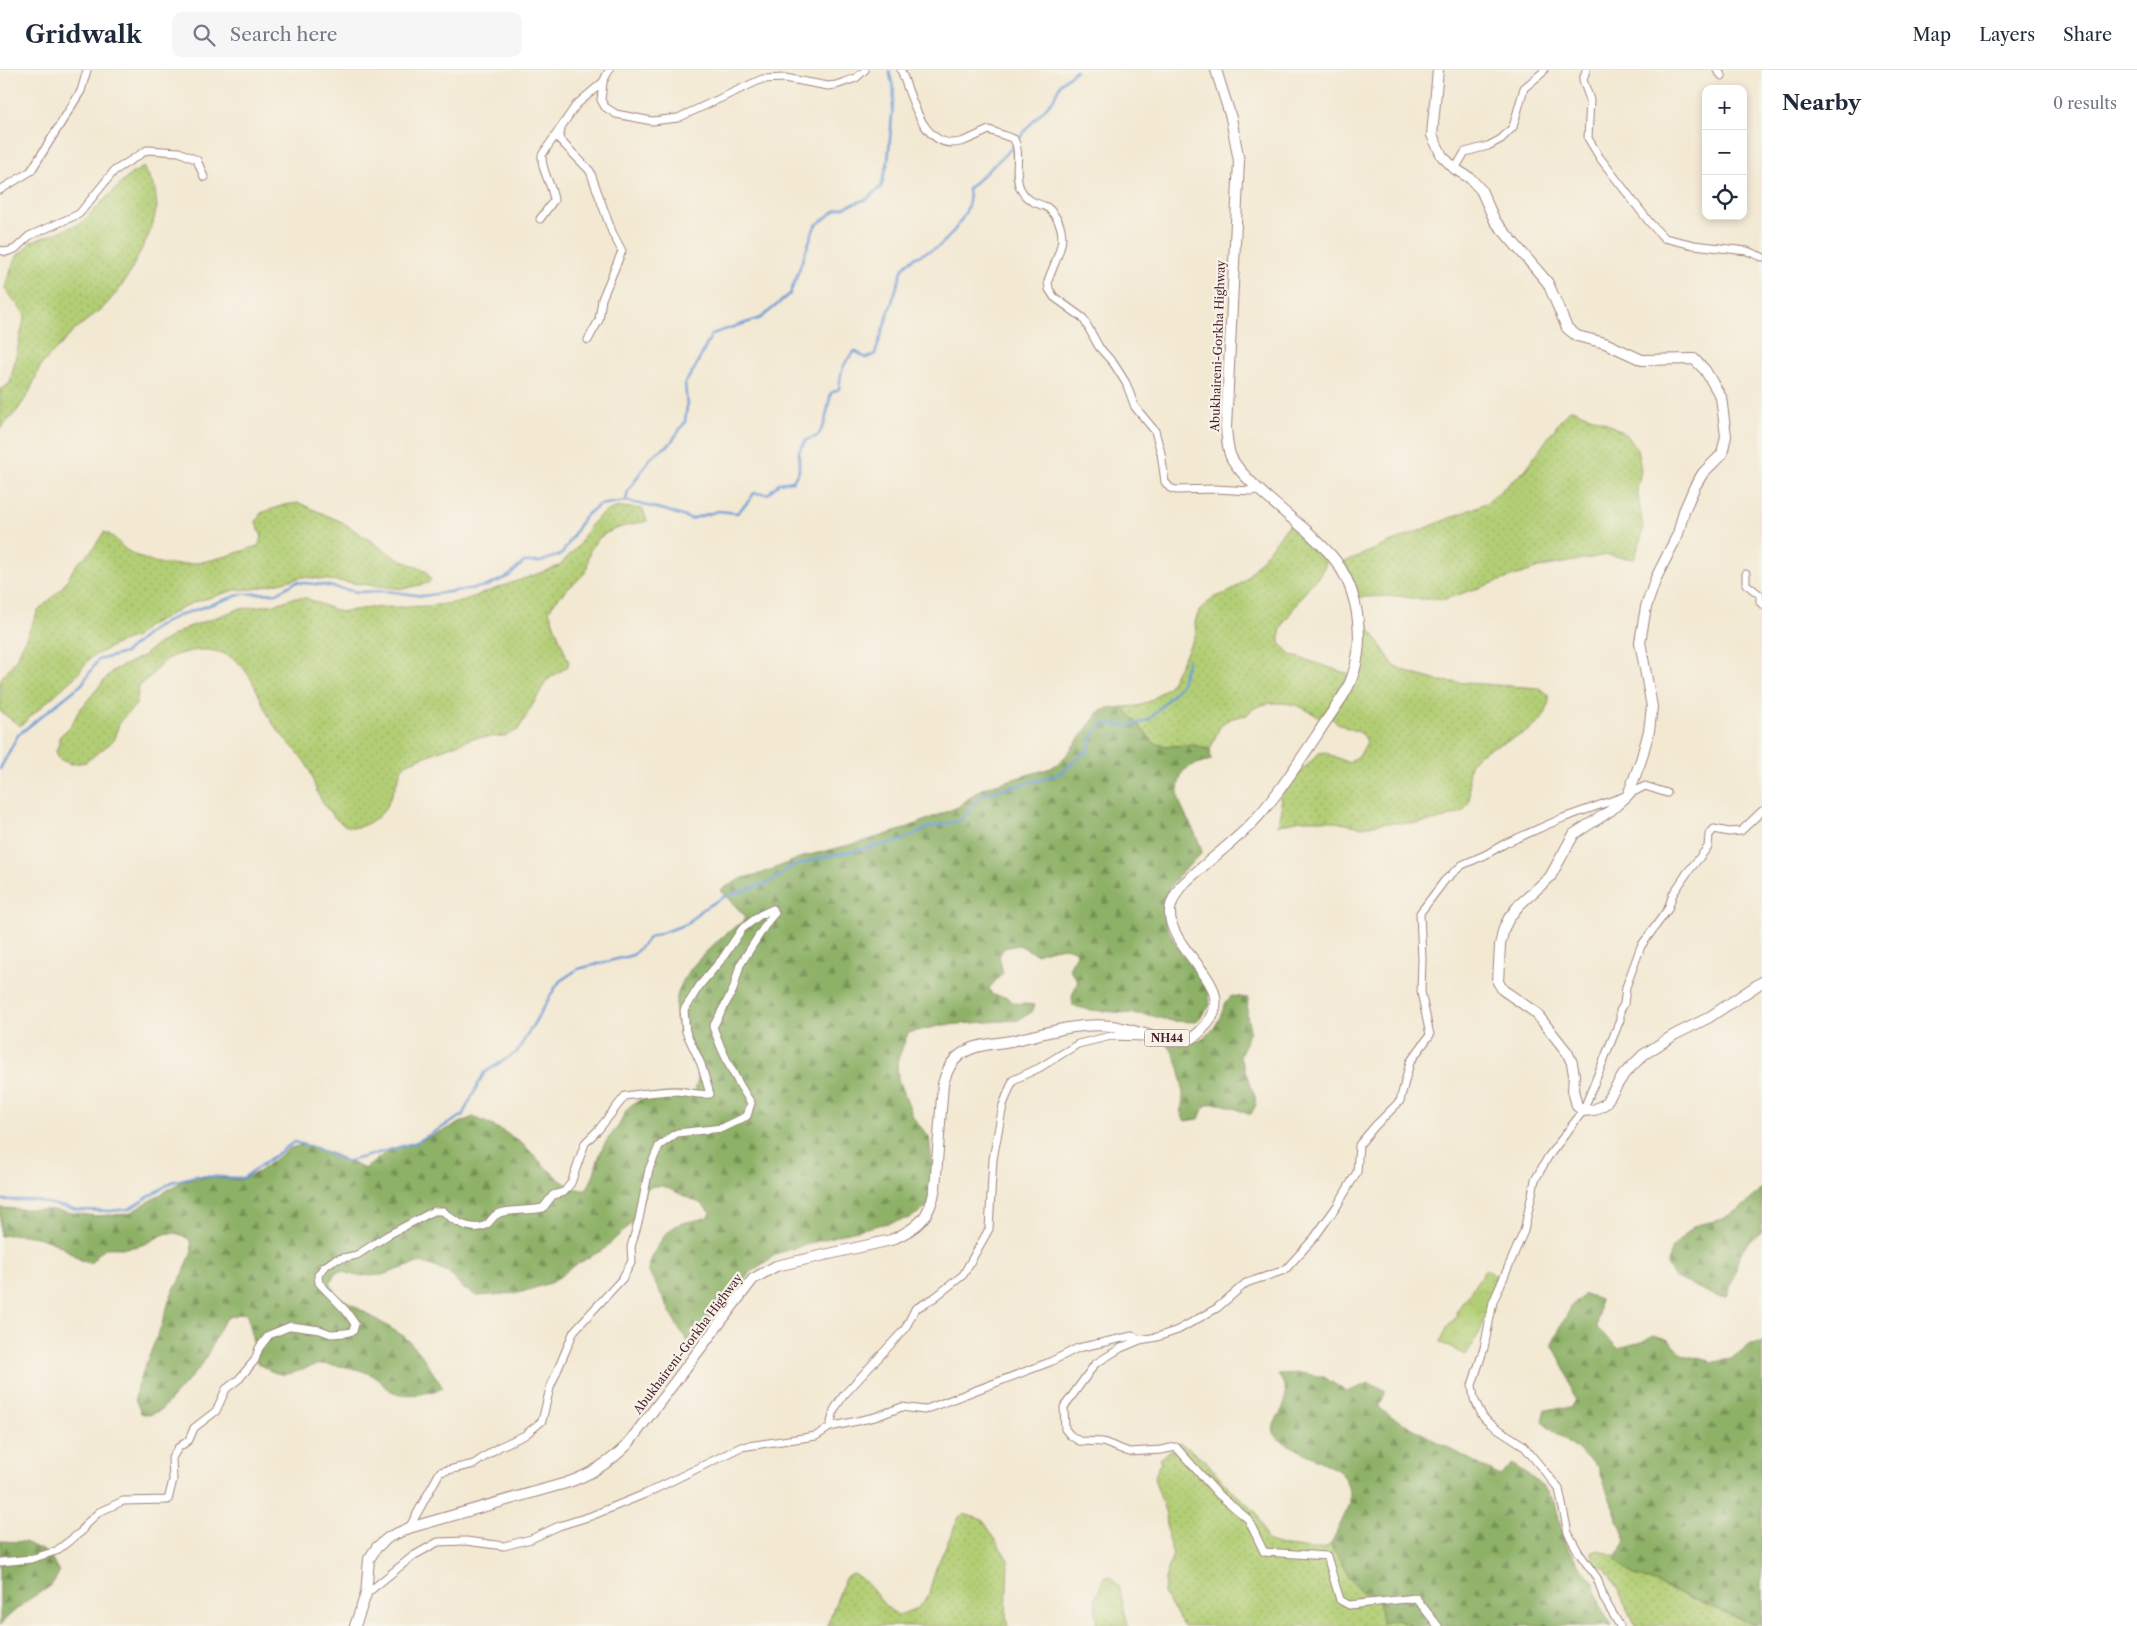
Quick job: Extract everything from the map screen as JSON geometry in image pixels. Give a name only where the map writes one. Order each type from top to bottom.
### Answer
[{"type":"main road","name":"Abukhaireni-Gorkha Highway","points":[[355,1626],[366,1594],[369,1559],[377,1547],[389,1537],[409,1528],[566,1483],[584,1477],[602,1467],[627,1445],[753,1279],[776,1266],[890,1240],[920,1224],[927,1215],[933,1201],[943,1084],[950,1067],[959,1055],[979,1046],[1045,1032],[1095,1025],[1112,1026],[1154,1037],[1186,1040],[1194,1038],[1208,1023],[1216,1004],[1214,988],[1195,964],[1171,922],[1170,908],[1180,886],[1247,828],[1295,767],[1346,690],[1355,666],[1359,648],[1358,623],[1354,604],[1350,586],[1343,573],[1331,555],[1258,488],[1232,458],[1228,447],[1227,418],[1239,161],[1231,118],[1216,70]]},
{"type":"main road","points":[[1438,70],[1432,135],[1442,156],[1454,169],[1470,178],[1481,190],[1494,221],[1548,283],[1563,320],[1571,332],[1642,360],[1694,359],[1705,370],[1721,397],[1726,436],[1722,454],[1704,473],[1695,486],[1684,511],[1678,534],[1656,578],[1646,607],[1640,642],[1652,707],[1649,731],[1628,795],[1610,811],[1574,834],[1550,877],[1519,905],[1509,918],[1504,928],[1500,945],[1498,982],[1503,990],[1536,1013],[1567,1052],[1572,1063],[1574,1075],[1573,1090],[1576,1106],[1583,1111],[1594,1110],[1605,1104],[1624,1074],[1642,1056],[1674,1035],[1708,1018],[1762,982]]},
{"type":"street","points":[[0,190],[32,171],[81,91],[87,70]]},
{"type":"street","points":[[609,70],[603,82],[601,100],[605,107],[616,114],[652,121],[678,118],[762,79],[785,78],[828,86],[856,78],[865,70]]},
{"type":"street","points":[[901,70],[920,120],[928,132],[936,137],[946,142],[959,142],[989,130],[1014,139],[1017,149],[1017,176],[1020,188],[1026,198],[1048,208],[1059,221],[1063,236],[1048,281],[1049,288],[1054,297],[1083,318],[1099,347],[1114,364],[1126,383],[1135,407],[1155,431],[1161,453],[1164,482],[1170,488],[1176,490],[1215,489],[1252,491],[1258,488]]},
{"type":"street","points":[[1454,169],[1465,152],[1488,146],[1501,139],[1513,127],[1524,88],[1544,70]]},
{"type":"street","points":[[1586,70],[1583,80],[1590,100],[1588,138],[1600,158],[1650,223],[1664,238],[1702,246],[1747,251],[1762,257]]},
{"type":"street","points":[[1717,70],[1722,76],[1723,70]]},
{"type":"street","points":[[540,219],[554,200],[553,189],[541,164],[542,155],[576,105],[603,82]]},
{"type":"street","points":[[561,129],[559,139],[590,171],[612,232],[622,251],[602,299],[598,320],[588,340]]},
{"type":"street","points":[[0,250],[6,252],[15,249],[29,236],[79,214],[114,171],[147,150],[179,152],[197,160],[204,177]]},
{"type":"street","points":[[1746,574],[1746,584],[1760,595],[1760,602],[1762,604]]},
{"type":"street","points":[[1438,1626],[1416,1598],[1349,1605],[1340,1600],[1327,1556],[1264,1552],[1248,1519],[1218,1494],[1176,1447],[1129,1452],[1103,1442],[1079,1441],[1070,1436],[1065,1429],[1064,1407],[1095,1364],[1121,1348],[1140,1340],[1178,1330],[1217,1308],[1246,1283],[1286,1270],[1314,1238],[1338,1206],[1358,1172],[1359,1145],[1400,1100],[1410,1062],[1430,1034],[1421,992],[1420,913],[1445,880],[1462,865],[1485,855],[1506,842],[1563,818],[1628,795],[1645,786],[1667,793]]},
{"type":"street","points":[[1620,1626],[1604,1599],[1597,1578],[1579,1553],[1568,1533],[1558,1489],[1523,1445],[1489,1423],[1484,1417],[1474,1399],[1472,1385],[1484,1348],[1493,1302],[1524,1231],[1535,1180],[1548,1157],[1583,1111],[1620,1020],[1626,987],[1641,946],[1668,909],[1673,894],[1708,847],[1709,835],[1714,828],[1729,832],[1741,831],[1762,811]]},
{"type":"street","points":[[0,1562],[31,1559],[56,1551],[81,1532],[86,1524],[99,1512],[123,1501],[168,1500],[173,1480],[172,1458],[178,1448],[189,1440],[194,1428],[216,1411],[226,1389],[239,1379],[255,1360],[259,1348],[270,1335],[291,1326],[320,1330],[331,1334],[353,1331],[355,1324],[346,1310],[319,1283],[318,1275],[324,1267],[334,1260],[357,1255],[388,1235],[434,1211],[443,1211],[454,1222],[480,1227],[486,1224],[493,1215],[543,1208],[553,1195],[564,1192],[572,1183],[585,1143],[599,1129],[624,1096],[672,1091],[685,1091],[701,1096],[710,1094],[701,1064],[686,1032],[684,1010],[700,985],[722,959],[742,929],[760,915],[773,909],[775,913],[763,928],[740,965],[734,990],[713,1027],[720,1048],[736,1080],[752,1103],[747,1116],[722,1128],[677,1133],[659,1146],[649,1169],[640,1220],[631,1247],[632,1261],[622,1279],[574,1331],[550,1388],[542,1421],[525,1435],[499,1447],[474,1464],[440,1472],[409,1528]]},
{"type":"street","points":[[830,1427],[834,1410],[843,1396],[905,1329],[915,1309],[934,1298],[964,1275],[990,1229],[993,1160],[1002,1105],[1014,1080],[1039,1068],[1078,1044],[1111,1036],[1154,1037]]},
{"type":"street","points":[[366,1594],[413,1556],[438,1542],[466,1540],[504,1546],[530,1539],[559,1526],[591,1516],[645,1494],[741,1447],[816,1436],[830,1427],[875,1417],[902,1407],[924,1410],[1050,1362],[1078,1348],[1132,1336],[1140,1340]]},
{"type":"green space","points":[[144,167],[155,189],[157,207],[151,230],[128,276],[119,290],[102,309],[78,327],[41,365],[29,393],[17,411],[0,429],[0,390],[10,383],[25,315],[5,288],[15,258],[31,242],[80,224],[131,174]]},
{"type":"green space","points":[[1572,409],[1603,421],[1624,433],[1637,449],[1641,470],[1637,490],[1643,528],[1634,559],[1607,555],[1542,567],[1445,599],[1417,599],[1399,596],[1358,597],[1354,581],[1344,562],[1486,503],[1525,470],[1566,413]]},
{"type":"green space","points":[[299,503],[342,522],[395,557],[426,571],[431,580],[428,583],[403,589],[303,577],[254,589],[235,590],[192,603],[146,627],[136,637],[116,644],[90,658],[77,675],[20,726],[0,711],[0,680],[16,660],[38,611],[62,588],[76,565],[93,549],[104,532],[113,537],[128,551],[144,559],[176,565],[192,564],[209,561],[258,546],[262,537],[256,522],[261,513],[284,505]]},
{"type":"green space","points":[[621,507],[643,509],[647,521],[622,527],[606,533],[600,538],[590,551],[587,569],[584,574],[561,595],[549,611],[569,663],[567,667],[547,680],[518,730],[505,736],[473,738],[407,763],[402,768],[385,809],[375,819],[361,826],[353,827],[346,825],[327,809],[315,788],[305,763],[272,722],[245,669],[227,655],[215,651],[191,651],[167,659],[139,685],[136,705],[120,721],[113,741],[86,762],[71,764],[59,759],[56,751],[59,737],[71,726],[78,712],[112,671],[143,656],[155,646],[186,628],[239,609],[276,604],[293,598],[306,598],[340,612],[368,608],[428,606],[459,602],[559,566],[579,545],[590,525],[601,515]]},
{"type":"green space","points":[[1291,522],[1329,557],[1320,575],[1307,589],[1284,622],[1280,632],[1280,643],[1291,655],[1349,674],[1322,719],[1308,710],[1292,704],[1271,703],[1257,707],[1247,715],[1231,719],[1222,725],[1210,750],[1194,745],[1164,746],[1154,743],[1123,707],[1138,706],[1150,701],[1169,686],[1196,634],[1195,622],[1199,611],[1213,598],[1231,591],[1245,580]]},
{"type":"green space","points":[[1362,617],[1394,666],[1413,674],[1439,681],[1539,688],[1549,695],[1548,707],[1536,725],[1475,757],[1469,767],[1470,795],[1464,811],[1439,820],[1417,823],[1383,823],[1362,827],[1325,820],[1301,820],[1278,825],[1282,810],[1280,797],[1292,781],[1319,753],[1324,752],[1349,763],[1360,755],[1367,742],[1361,733],[1343,726],[1331,718],[1357,678],[1364,651]]},
{"type":"green space","points":[[1123,707],[1154,743],[1164,746],[1194,745],[1210,750],[1211,760],[1193,765],[1183,771],[1178,794],[1180,804],[1199,842],[1202,853],[1178,876],[1165,895],[1166,925],[1178,948],[1208,989],[1210,1006],[1196,1022],[1172,1021],[1149,1015],[1091,1010],[1073,1006],[1072,996],[1078,981],[1069,968],[1077,954],[1074,950],[1064,947],[1036,954],[1019,945],[1004,948],[999,956],[1003,973],[989,988],[992,995],[1008,997],[1014,1003],[1035,1005],[1032,1012],[1018,1020],[943,1025],[908,1033],[897,1062],[898,1079],[914,1119],[929,1137],[935,1188],[926,1208],[910,1218],[849,1232],[778,1253],[751,1272],[692,1348],[677,1325],[648,1270],[652,1256],[664,1236],[670,1230],[682,1223],[708,1217],[710,1213],[702,1204],[663,1186],[653,1186],[647,1189],[631,1224],[604,1249],[572,1267],[553,1282],[519,1293],[478,1296],[464,1289],[448,1272],[421,1262],[382,1275],[357,1276],[341,1271],[334,1274],[330,1285],[335,1294],[405,1337],[421,1354],[443,1388],[423,1394],[401,1394],[388,1389],[376,1377],[369,1374],[333,1365],[322,1364],[287,1374],[267,1369],[255,1360],[251,1329],[247,1315],[243,1313],[229,1317],[224,1321],[202,1365],[161,1410],[149,1415],[141,1413],[135,1399],[137,1386],[162,1324],[171,1295],[184,1272],[192,1251],[191,1241],[182,1235],[168,1233],[142,1245],[126,1248],[105,1248],[99,1254],[96,1254],[96,1259],[90,1263],[79,1259],[55,1243],[40,1238],[24,1235],[0,1236],[0,1208],[52,1210],[95,1216],[128,1214],[184,1180],[211,1177],[240,1180],[258,1172],[290,1148],[303,1145],[328,1152],[365,1169],[390,1149],[425,1139],[473,1117],[498,1128],[521,1143],[560,1180],[578,1189],[586,1189],[593,1178],[606,1141],[619,1126],[628,1108],[651,1096],[695,1092],[698,1073],[681,1033],[676,1016],[676,1001],[681,986],[699,959],[736,926],[741,924],[745,918],[720,890],[743,878],[763,873],[802,857],[901,830],[958,807],[975,793],[986,787],[1051,768],[1062,761],[1099,712],[1108,708]]},
{"type":"green space","points":[[1232,996],[1248,998],[1247,1015],[1250,1030],[1240,1057],[1255,1097],[1256,1105],[1251,1114],[1248,1114],[1226,1105],[1208,1105],[1204,1108],[1199,1119],[1185,1121],[1181,1113],[1183,1091],[1180,1070],[1175,1056],[1167,1044],[1186,1043],[1201,1039],[1207,1035],[1217,1023],[1228,999]]},
{"type":"green space","points":[[1762,1188],[1762,1232],[1749,1241],[1742,1250],[1727,1297],[1718,1297],[1674,1277],[1667,1265],[1673,1247],[1693,1226],[1723,1219],[1745,1205]]},
{"type":"green space","points":[[1486,1269],[1496,1276],[1481,1330],[1466,1355],[1440,1342],[1450,1322],[1452,1324],[1457,1314],[1456,1312]]},
{"type":"green space","points":[[1585,1294],[1600,1299],[1597,1328],[1618,1348],[1638,1343],[1654,1335],[1669,1340],[1683,1355],[1715,1362],[1731,1359],[1750,1344],[1762,1343],[1762,1626],[1756,1626],[1633,1575],[1615,1560],[1626,1541],[1598,1467],[1542,1421],[1545,1409],[1570,1408],[1575,1400],[1565,1368],[1552,1344],[1571,1307]]},
{"type":"green space","points":[[1300,1373],[1324,1377],[1347,1392],[1369,1383],[1386,1391],[1379,1407],[1387,1414],[1500,1476],[1512,1464],[1530,1476],[1547,1491],[1555,1502],[1566,1547],[1594,1583],[1602,1610],[1612,1626],[1413,1626],[1396,1619],[1382,1622],[1378,1597],[1360,1591],[1349,1577],[1331,1544],[1350,1504],[1350,1494],[1346,1481],[1339,1471],[1278,1439],[1275,1434],[1274,1425],[1286,1398],[1285,1387],[1278,1374]]},
{"type":"green space","points":[[1180,1443],[1205,1460],[1228,1487],[1257,1513],[1266,1538],[1270,1542],[1277,1545],[1313,1549],[1324,1549],[1331,1544],[1349,1577],[1378,1597],[1396,1619],[1413,1626],[1184,1626],[1164,1595],[1165,1579],[1173,1554],[1168,1539],[1166,1514],[1154,1478],[1161,1462],[1159,1459]]},
{"type":"green space","points":[[964,1514],[983,1520],[1008,1560],[1006,1618],[1008,1626],[827,1626],[845,1578],[853,1574],[866,1583],[885,1605],[898,1615],[918,1608],[928,1596],[936,1568],[959,1517]]},
{"type":"green space","points":[[0,1541],[25,1542],[44,1551],[45,1554],[51,1557],[59,1572],[49,1587],[32,1597],[0,1626]]},
{"type":"green space","points":[[1599,1550],[1616,1556],[1618,1563],[1630,1572],[1756,1626],[1635,1626],[1611,1576],[1605,1568],[1593,1562],[1592,1552]]},
{"type":"green space","points":[[1111,1576],[1119,1587],[1128,1626],[1094,1626],[1097,1622],[1095,1599],[1105,1577]]},
{"type":"waterway","points":[[626,501],[628,491],[651,457],[670,444],[685,422],[687,406],[685,383],[695,368],[712,334],[761,318],[790,294],[815,226],[836,210],[867,199],[881,187],[888,162],[894,92],[889,70]]},
{"type":"waterway","points":[[1019,140],[1026,129],[1053,100],[1061,83],[1076,70]]},
{"type":"waterway","points":[[0,769],[18,735],[82,684],[98,660],[125,653],[152,630],[177,616],[242,594],[277,593],[296,582],[358,592],[387,591],[423,596],[487,586],[509,576],[524,562],[540,562],[562,554],[584,517],[599,505],[626,501],[665,510],[691,519],[718,511],[737,513],[754,493],[768,494],[779,483],[793,481],[799,471],[799,451],[806,440],[818,436],[825,422],[831,393],[839,389],[842,372],[847,360],[855,351],[866,358],[875,354],[903,268],[914,258],[936,248],[946,240],[965,214],[969,200],[968,189],[1013,147]]},
{"type":"waterway","points":[[0,1200],[33,1200],[78,1210],[110,1211],[129,1209],[172,1182],[196,1176],[243,1178],[294,1142],[316,1148],[345,1162],[415,1143],[462,1116],[484,1073],[517,1052],[560,981],[578,969],[633,955],[650,937],[687,924],[701,910],[724,897],[773,881],[788,868],[816,859],[901,841],[927,828],[961,820],[983,794],[1061,773],[1088,750],[1093,736],[1103,723],[1129,726],[1149,720],[1180,686],[1188,660]]}]
